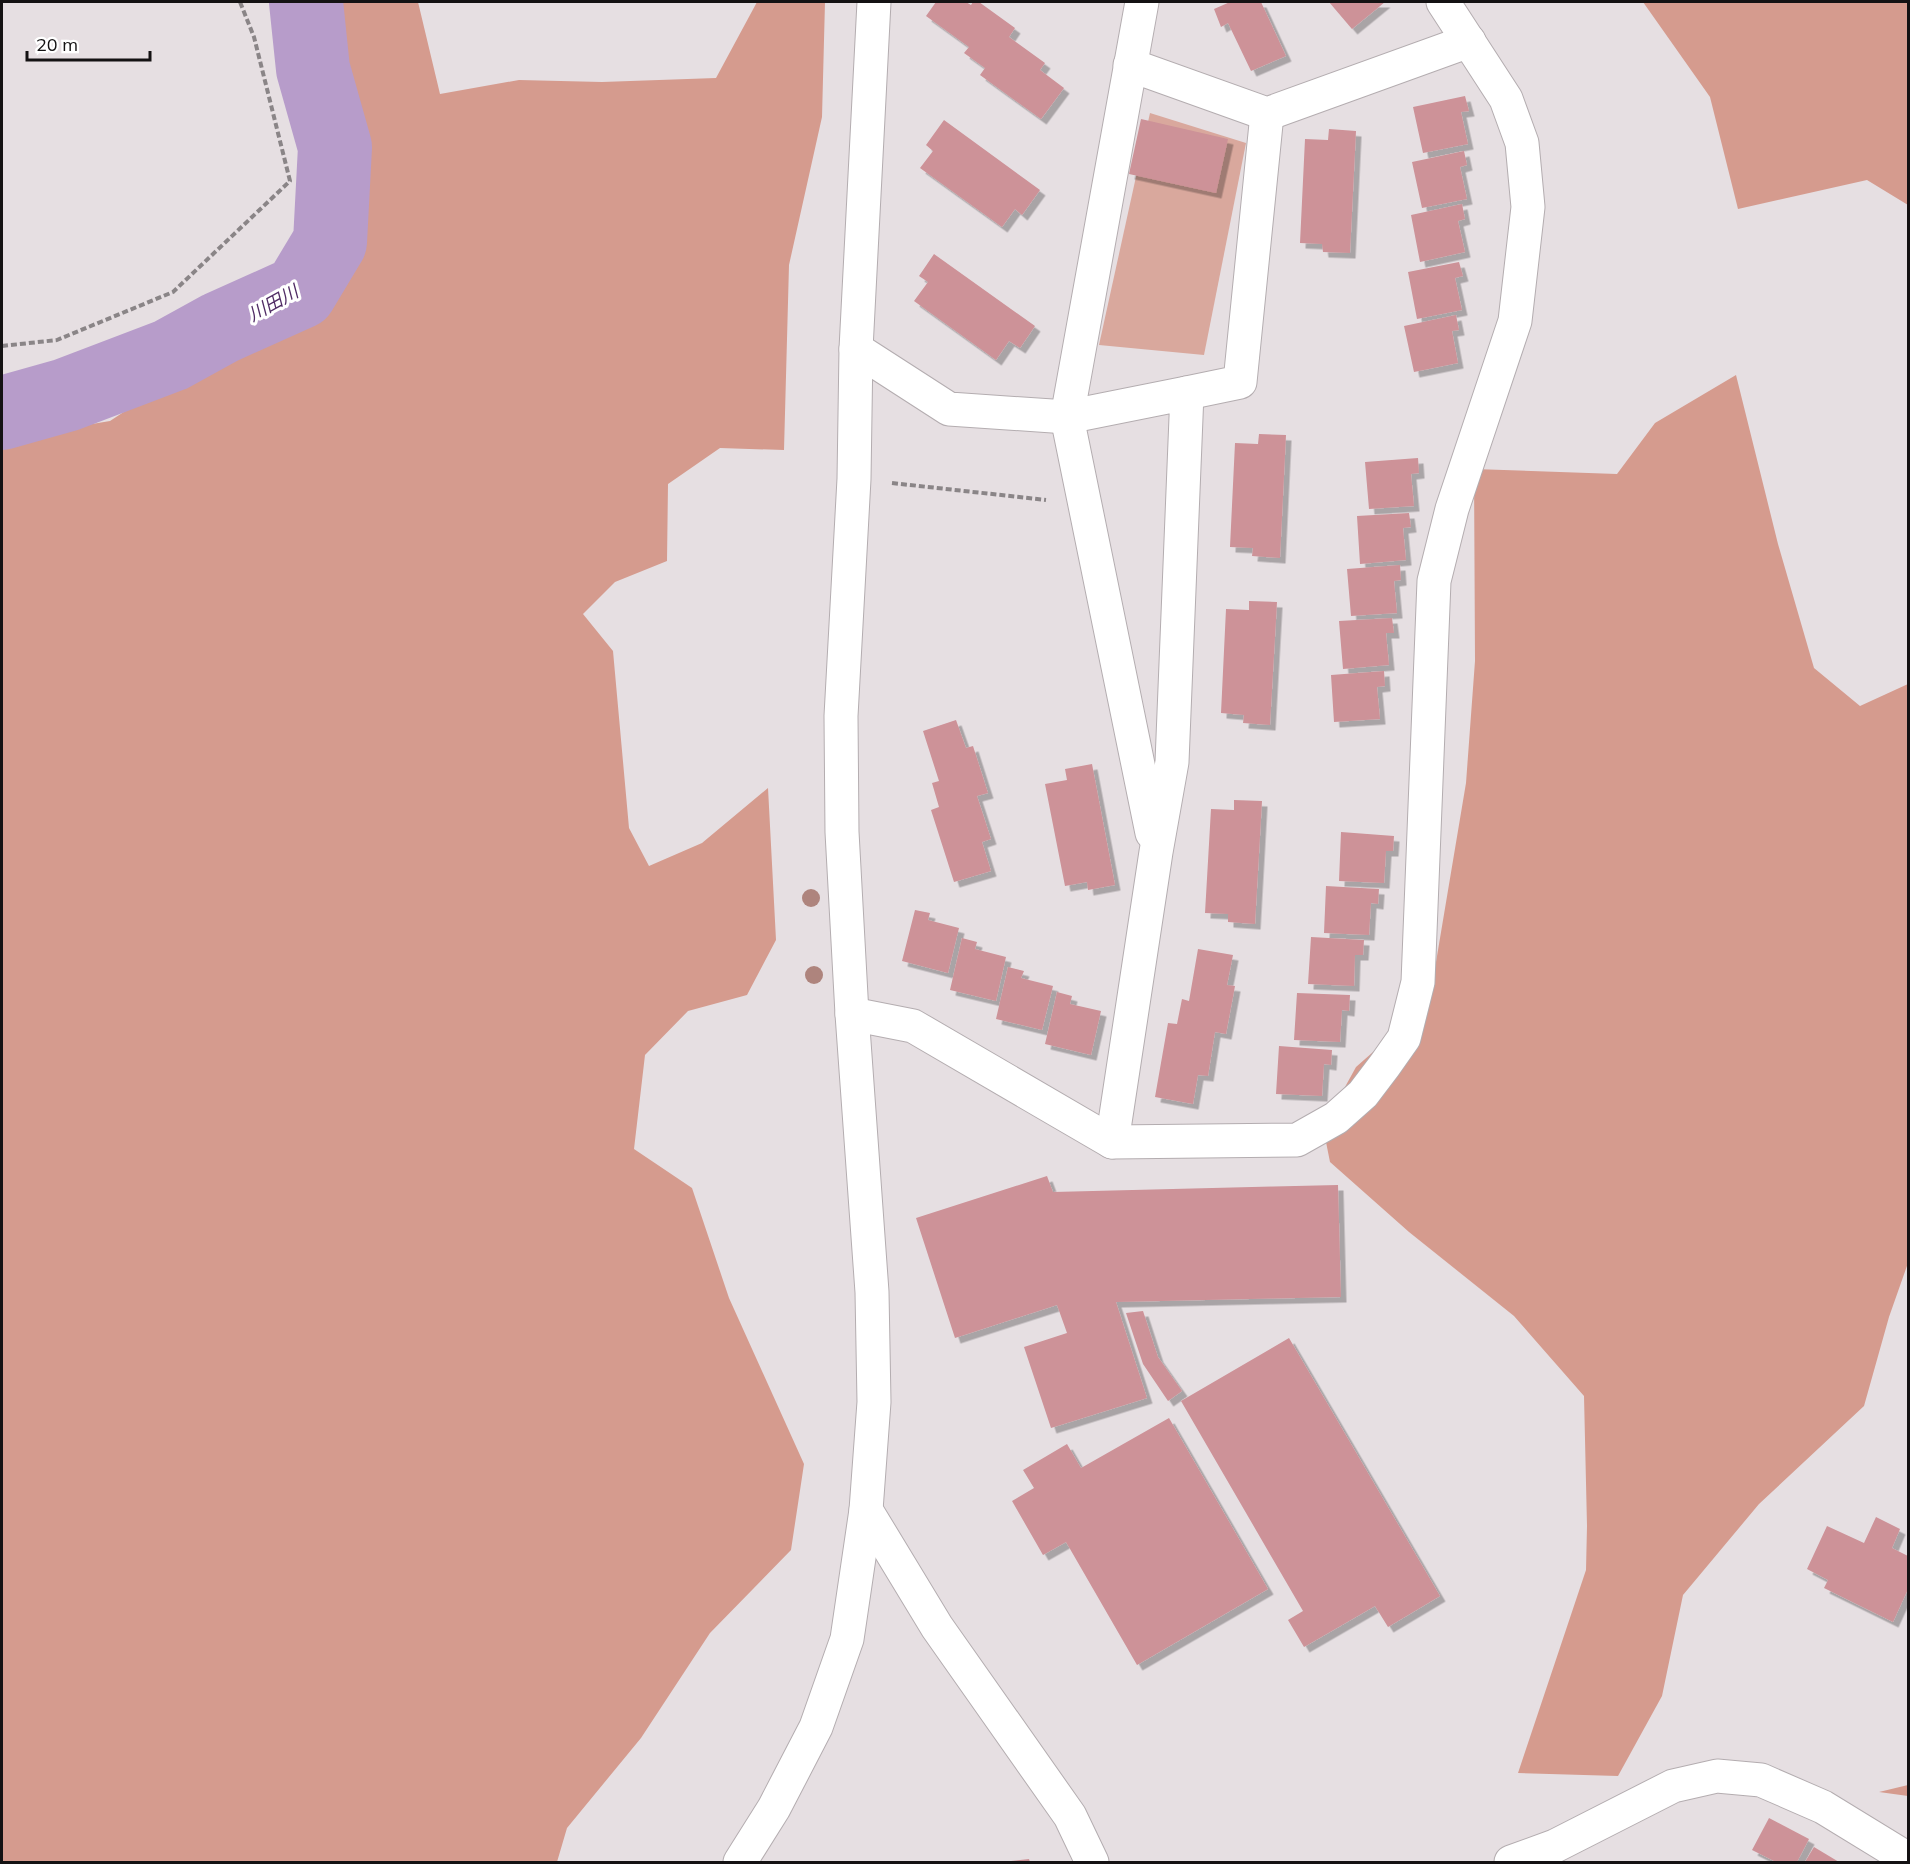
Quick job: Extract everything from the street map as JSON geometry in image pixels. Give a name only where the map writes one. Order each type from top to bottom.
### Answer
[{"type":"street","points":[[740,1863],[774,1808],[816,1727],[847,1639],[866,1510],[874,1402],[872,1292],[852,1014],[842,832],[841,716],[854,479],[856,349],[874,2]]},
{"type":"street","points":[[1142,2],[1067,417],[1156,852]]},
{"type":"street","points":[[852,1014],[913,1026],[1112,1142],[1297,1140],[1336,1118],[1363,1094],[1404,1038],[1418,982],[1434,581],[1452,508],[1515,321],[1528,207],[1522,143],[1506,99],[1443,2]]},
{"type":"street","points":[[1130,65],[1267,114],[1469,41]]},
{"type":"street","points":[[856,349],[949,409],[1067,417],[1240,382],[1267,114]]},
{"type":"street","points":[[1112,1142],[1172,762],[1187,393]]},
{"type":"street","points":[[866,1510],[937,1627],[1070,1816],[1092,1863]]},
{"type":"street","points":[[1511,1863],[1555,1846],[1672,1786],[1717,1776],[1761,1780],[1823,1807],[1908,1859]]},
{"type":"path","points":[[2,346],[57,340],[173,292],[290,181],[254,37],[240,2]]},
{"type":"path","points":[[854,479],[1085,504]]},
{"type":"shaded area","points":[[304,2],[418,2],[440,94],[519,80],[602,82],[716,78],[757,2],[825,2],[822,117],[789,265],[784,450],[720,448],[668,484],[667,561],[615,582],[583,614],[613,651],[629,828],[649,866],[702,843],[768,788],[776,940],[747,995],[688,1011],[645,1055],[634,1149],[692,1188],[729,1298],[804,1464],[791,1550],[710,1633],[641,1738],[567,1828],[557,1862],[2,1862],[2,439],[110,421],[265,319],[335,217],[353,131]]},
{"type":"shaded area","points":[[1643,2],[1908,2],[1908,205],[1867,180],[1738,209],[1710,97]]},
{"type":"shaded area","points":[[1150,113],[1246,143],[1204,355],[1099,345]]},
{"type":"shaded area","points":[[1736,375],[1778,544],[1814,668],[1860,706],[1908,684],[1908,1263],[1889,1317],[1864,1406],[1759,1504],[1683,1595],[1662,1696],[1618,1776],[1518,1773],[1586,1570],[1584,1396],[1514,1316],[1409,1232],[1330,1162],[1323,1127],[1356,1067],[1381,1045],[1436,962],[1466,783],[1475,661],[1474,469],[1617,474],[1655,423]]},
{"type":"shaded area","points":[[1908,1785],[1908,1796],[1879,1792]]},
{"type":"building","points":[[936,2],[966,2],[971,5],[973,2],[979,2],[1015,28],[1009,37],[1045,63],[1040,70],[1064,88],[1041,119],[980,75],[985,68],[964,53],[969,47],[926,16]]},
{"type":"building","points":[[1230,2],[1261,2],[1286,56],[1251,71],[1228,23],[1221,27],[1214,9]]},
{"type":"building","points":[[1329,2],[1385,2],[1352,29]]},
{"type":"building","points":[[1465,96],[1469,111],[1461,112],[1468,144],[1423,153],[1413,107]]},
{"type":"building","points":[[1141,119],[1228,139],[1216,193],[1129,174]]},
{"type":"building","points":[[944,120],[1040,190],[1022,215],[1015,209],[1002,227],[920,168],[933,151],[926,145]]},
{"type":"building","points":[[1329,129],[1356,131],[1350,253],[1323,252],[1322,244],[1300,243],[1305,139],[1328,140]]},
{"type":"building","points":[[1464,151],[1467,165],[1460,167],[1467,199],[1422,208],[1412,162]]},
{"type":"building","points":[[1462,204],[1465,219],[1458,221],[1465,252],[1420,262],[1411,215]]},
{"type":"building","points":[[934,254],[1035,326],[1020,348],[1009,341],[996,360],[914,301],[928,282],[919,276]]},
{"type":"building","points":[[1459,262],[1463,276],[1455,278],[1462,310],[1417,319],[1408,272]]},
{"type":"building","points":[[1456,315],[1459,330],[1452,331],[1458,363],[1414,372],[1404,326]]},
{"type":"building","points":[[1259,434],[1286,435],[1280,558],[1252,556],[1253,548],[1230,547],[1235,443],[1258,444]]},
{"type":"building","points":[[1418,458],[1419,473],[1411,474],[1414,506],[1369,509],[1365,462]]},
{"type":"building","points":[[1409,513],[1411,527],[1403,528],[1406,560],[1360,564],[1357,516]]},
{"type":"building","points":[[1400,565],[1401,580],[1394,581],[1397,613],[1351,616],[1347,569]]},
{"type":"building","points":[[1249,601],[1277,602],[1270,725],[1243,723],[1244,715],[1221,713],[1226,609],[1249,610]]},
{"type":"building","points":[[1392,618],[1394,633],[1386,633],[1389,665],[1343,669],[1339,621]]},
{"type":"building","points":[[1384,671],[1385,686],[1377,687],[1380,719],[1334,722],[1331,675]]},
{"type":"building","points":[[956,720],[966,748],[973,746],[988,793],[977,796],[991,839],[982,842],[991,871],[954,882],[931,810],[939,807],[932,783],[939,781],[923,731]]},
{"type":"building","points":[[1092,764],[1115,885],[1088,890],[1087,882],[1065,886],[1045,784],[1067,780],[1065,769]]},
{"type":"building","points":[[1234,800],[1262,801],[1255,924],[1228,922],[1228,914],[1205,913],[1211,809],[1234,810]]},
{"type":"building","points":[[1341,832],[1394,836],[1393,851],[1386,851],[1384,883],[1339,881]]},
{"type":"building","points":[[1326,886],[1379,889],[1378,904],[1371,903],[1369,935],[1324,933]]},
{"type":"building","points":[[915,910],[930,913],[928,920],[959,928],[948,973],[902,961]]},
{"type":"building","points":[[1311,937],[1364,940],[1363,955],[1355,955],[1354,986],[1308,984]]},
{"type":"building","points":[[962,938],[977,942],[975,949],[1006,957],[996,1001],[950,990]]},
{"type":"building","points":[[1198,949],[1233,955],[1227,985],[1235,986],[1226,1034],[1215,1032],[1208,1076],[1198,1075],[1193,1104],[1155,1097],[1168,1023],[1177,1024],[1182,999],[1189,1001]]},
{"type":"building","points":[[1008,967],[1024,971],[1021,978],[1053,986],[1042,1030],[996,1019]]},
{"type":"building","points":[[1057,992],[1072,996],[1070,1004],[1101,1011],[1091,1055],[1045,1044]]},
{"type":"building","points":[[1297,993],[1350,995],[1349,1011],[1342,1010],[1340,1042],[1294,1040]]},
{"type":"building","points":[[1279,1046],[1332,1050],[1331,1065],[1324,1064],[1322,1096],[1276,1094]]},
{"type":"building","points":[[1047,1176],[1053,1192],[1338,1185],[1341,1297],[1116,1302],[1147,1398],[1051,1428],[1024,1347],[1067,1333],[1057,1305],[955,1338],[916,1218]]},
{"type":"building","points":[[1143,1311],[1158,1357],[1182,1391],[1168,1401],[1143,1364],[1126,1313]]},
{"type":"building","points":[[1289,1338],[1440,1596],[1388,1627],[1375,1606],[1304,1647],[1288,1620],[1303,1611],[1181,1401]]},
{"type":"building","points":[[1169,1418],[1268,1589],[1137,1665],[1066,1542],[1043,1555],[1012,1501],[1034,1488],[1023,1470],[1067,1444],[1081,1468]]},
{"type":"building","points":[[1876,1517],[1900,1529],[1892,1548],[1908,1556],[1908,1589],[1893,1622],[1824,1588],[1828,1580],[1807,1569],[1827,1526],[1864,1543]]},
{"type":"building","points":[[1769,1818],[1809,1839],[1797,1862],[1776,1862],[1752,1850]]},
{"type":"building","points":[[1814,1847],[1839,1862],[1805,1862]]},
{"type":"building","points":[[1029,1859],[1030,1862],[1011,1862],[1011,1861]]},
{"type":"waterway","name":"川田川","points":[[2,413],[66,395],[171,355],[220,328],[300,292],[330,242],[335,147],[313,69],[306,2]]}]
